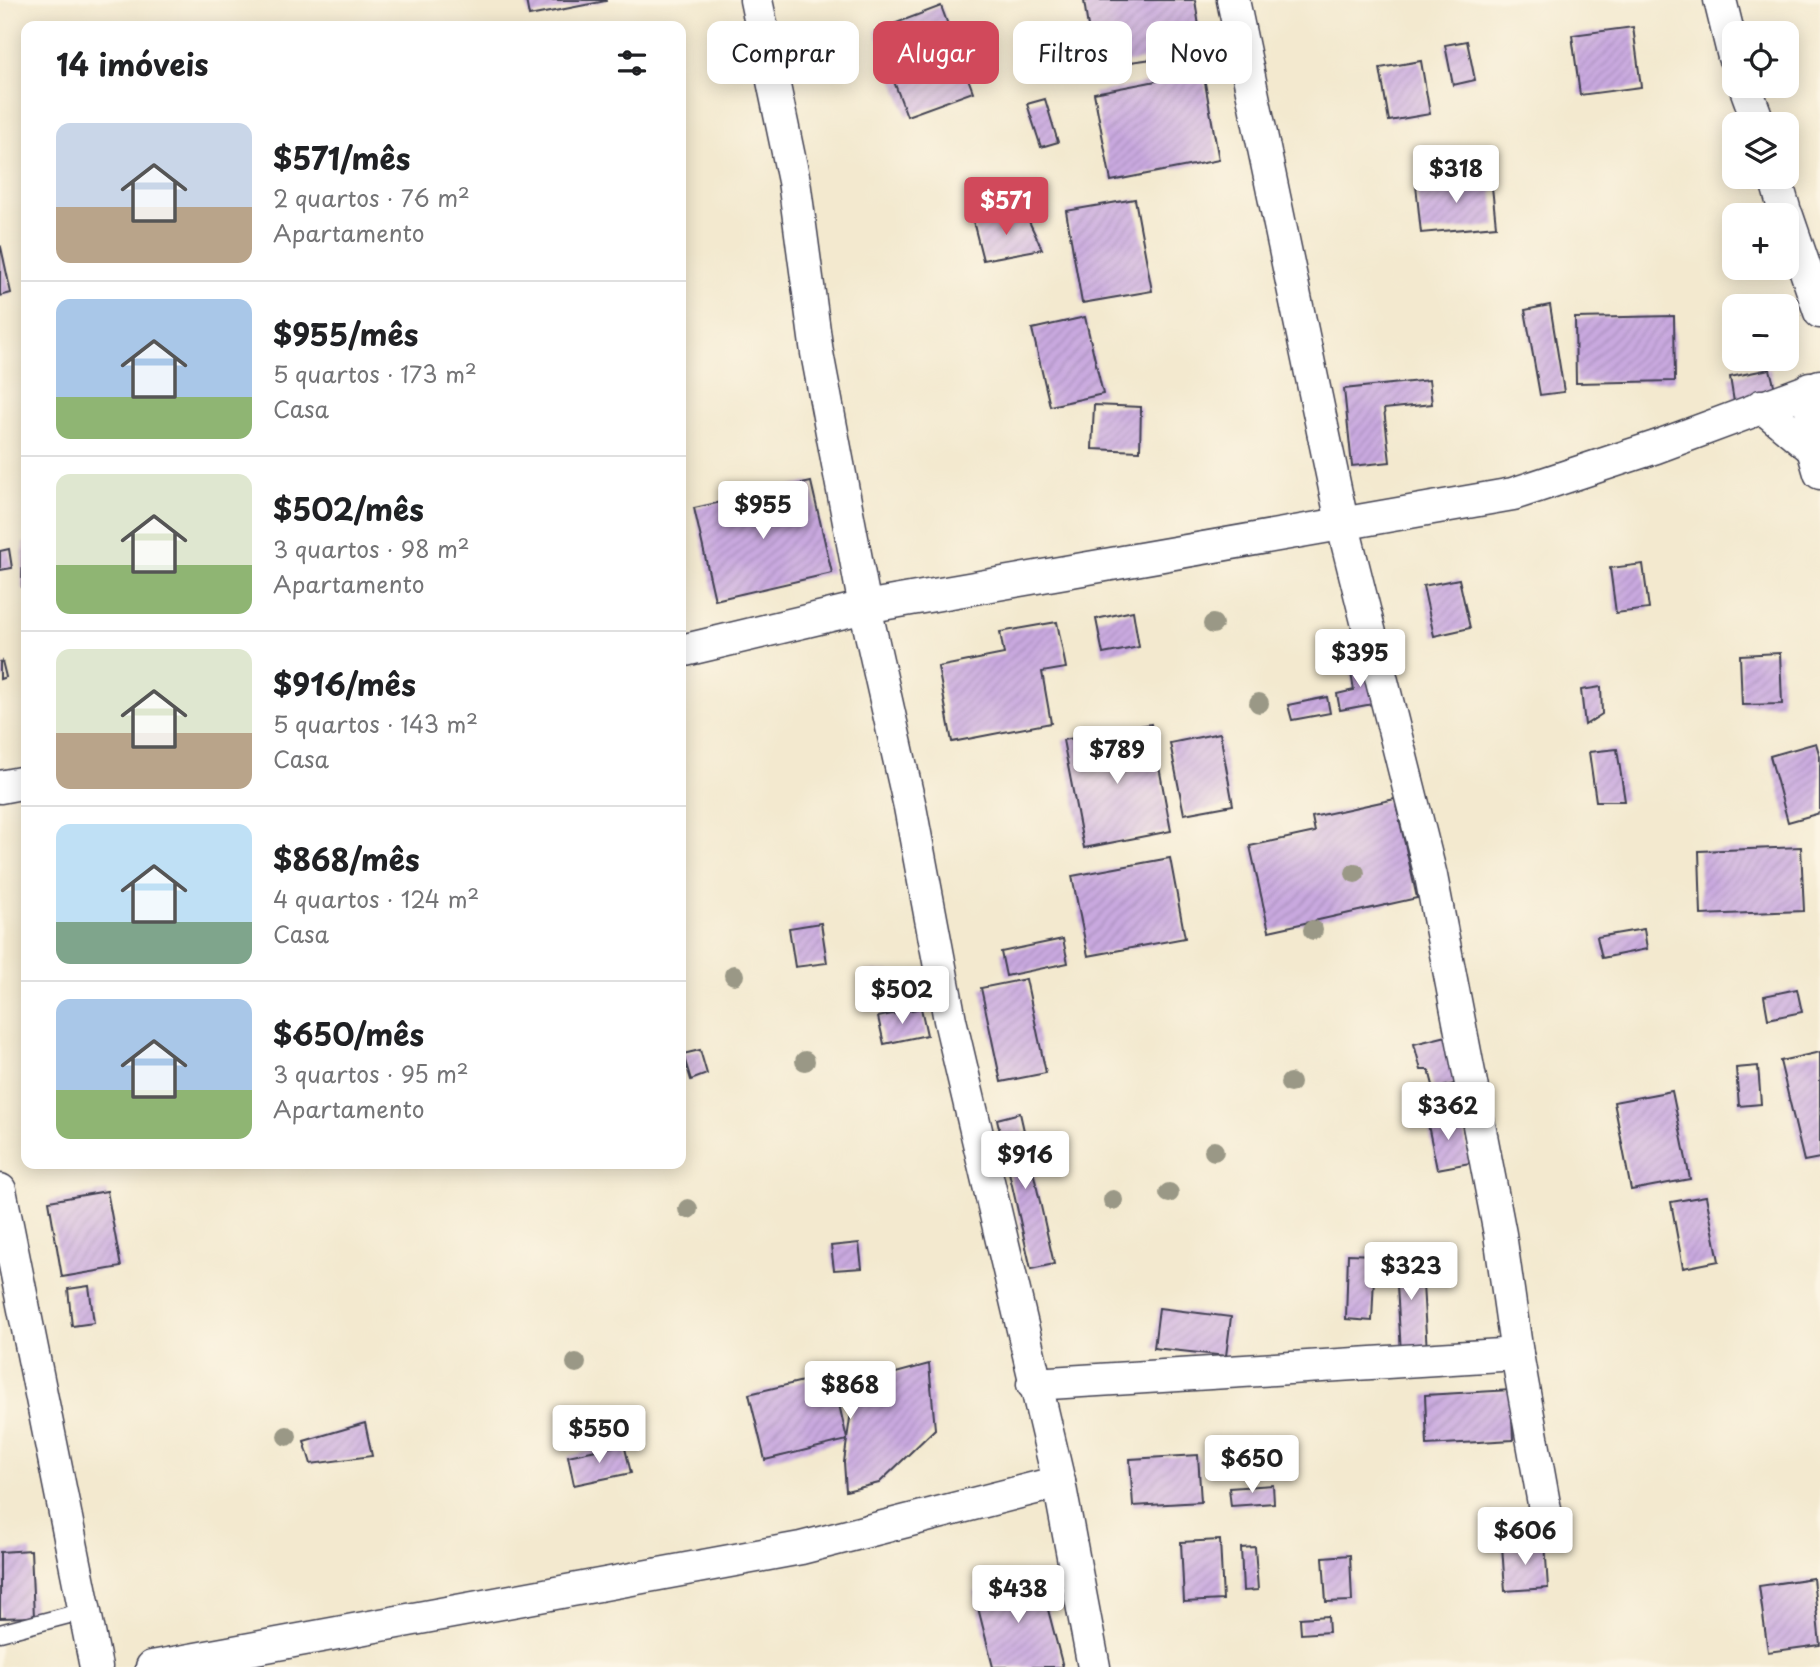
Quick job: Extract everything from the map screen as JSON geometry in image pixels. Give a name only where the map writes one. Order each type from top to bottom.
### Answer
[{"type":"street","points":[[756,0],[794,181],[817,353],[865,607],[910,807],[950,1020],[1059,1482],[1094,1667]]},
{"type":"street","points":[[1233,0],[1342,522],[1431,876],[1500,1234],[1517,1354],[1546,1516]]},
{"type":"street","points":[[1720,0],[1725,21]]},
{"type":"street","points":[[1799,251],[1820,312]]},
{"type":"street","points":[[686,649],[865,607],[1513,494],[1656,447],[1815,387],[1817,461]]},
{"type":"street","points":[[1762,406],[1817,461]]},
{"type":"street","points":[[0,787],[21,783]]},
{"type":"street","points":[[0,1190],[96,1667]]},
{"type":"street","points":[[1034,1384],[1517,1354]]},
{"type":"street","points":[[152,1667],[801,1548],[1059,1482]]},
{"type":"lane","points":[[0,1633],[84,1611]]},
{"type":"building","points":[[526,0],[606,0],[606,1],[529,16]]},
{"type":"building","points":[[1195,0],[1198,21],[1146,21],[1146,60],[1132,62],[1132,21],[1087,21],[1084,1]]},
{"type":"building","points":[[941,6],[947,21],[901,21]]},
{"type":"building","points":[[1633,27],[1641,87],[1580,95],[1572,35]]},
{"type":"building","points":[[1467,41],[1475,80],[1453,85],[1445,45]]},
{"type":"building","points":[[1421,61],[1430,114],[1389,121],[1380,68]]},
{"type":"building","points":[[1146,83],[1205,84],[1219,160],[1111,181],[1094,93]]},
{"type":"building","points":[[895,84],[970,84],[973,92],[907,116]]},
{"type":"building","points":[[1045,99],[1058,142],[1041,147],[1027,104]]},
{"type":"building","points":[[1491,177],[1496,226],[1421,233],[1416,185]]},
{"type":"building","points":[[1135,199],[1152,291],[1082,303],[1066,211]]},
{"type":"building","points":[[1026,215],[1042,249],[983,260],[973,221]]},
{"type":"building","points":[[0,248],[11,293],[0,296]]},
{"type":"building","points":[[1550,305],[1564,392],[1540,395],[1525,310]]},
{"type":"building","points":[[1674,316],[1675,381],[1576,383],[1575,318]]},
{"type":"building","points":[[1085,317],[1103,394],[1050,406],[1032,329]]},
{"type":"building","points":[[1770,371],[1776,393],[1734,402],[1730,377]]},
{"type":"building","points":[[1429,380],[1432,404],[1384,409],[1390,462],[1352,466],[1344,389]]},
{"type":"building","points":[[1094,405],[1141,407],[1140,451],[1092,449]]},
{"type":"building","points":[[811,482],[832,573],[715,600],[694,508]]},
{"type":"building","points":[[9,549],[12,568],[0,570],[0,551]]},
{"type":"building","points":[[1643,564],[1649,609],[1616,613],[1610,568]]},
{"type":"building","points":[[1459,579],[1470,628],[1434,636],[1423,586]]},
{"type":"building","points":[[1133,611],[1139,647],[1103,654],[1096,619]]},
{"type":"building","points":[[1057,622],[1066,668],[1042,672],[1051,723],[952,742],[938,667],[1004,654],[1000,632]]},
{"type":"building","points":[[1780,653],[1782,704],[1742,705],[1740,655]]},
{"type":"building","points":[[2,661],[6,677],[0,679],[0,662]]},
{"type":"building","points":[[1370,663],[1378,703],[1340,710],[1337,694],[1354,690],[1350,667]]},
{"type":"building","points":[[1601,687],[1602,714],[1585,725],[1581,690]]},
{"type":"building","points":[[1327,697],[1330,713],[1292,720],[1288,705]]},
{"type":"building","points":[[1151,724],[1171,831],[1084,848],[1063,740]]},
{"type":"building","points":[[1220,733],[1233,805],[1184,814],[1170,743]]},
{"type":"building","points":[[1816,743],[1820,757],[1820,813],[1788,822],[1770,756]]},
{"type":"building","points":[[1617,749],[1625,801],[1596,801],[1589,752]]},
{"type":"building","points":[[1395,799],[1417,898],[1269,931],[1250,846],[1315,832],[1312,817]]},
{"type":"building","points":[[1801,847],[1804,911],[1701,915],[1699,851]]},
{"type":"building","points":[[1170,858],[1185,938],[1088,956],[1072,876]]},
{"type":"building","points":[[821,923],[827,963],[795,967],[789,928]]},
{"type":"building","points":[[1644,929],[1647,949],[1602,958],[1597,937]]},
{"type":"building","points":[[1063,939],[1068,963],[1006,976],[1001,952]]},
{"type":"building","points":[[890,971],[890,986],[868,991],[863,972]]},
{"type":"building","points":[[1026,979],[1046,1073],[1001,1082],[981,988]]},
{"type":"building","points":[[1797,989],[1802,1012],[1768,1019],[1764,996]]},
{"type":"building","points":[[921,1008],[927,1035],[884,1044],[878,1017]]},
{"type":"building","points":[[1455,1034],[1467,1081],[1434,1089],[1429,1070],[1421,1070],[1414,1044]]},
{"type":"building","points":[[700,1050],[707,1074],[691,1080],[686,1053]]},
{"type":"building","points":[[1820,1052],[1820,1158],[1804,1161],[1780,1061]]},
{"type":"building","points":[[1758,1066],[1761,1104],[1739,1106],[1736,1068]]},
{"type":"building","points":[[1672,1091],[1690,1179],[1631,1190],[1614,1102]]},
{"type":"building","points":[[1020,1113],[1054,1264],[1031,1269],[997,1119]]},
{"type":"building","points":[[1460,1114],[1470,1163],[1437,1169],[1427,1120]]},
{"type":"building","points":[[107,1191],[121,1267],[62,1277],[49,1201]]},
{"type":"building","points":[[1706,1196],[1719,1261],[1683,1268],[1671,1202]]},
{"type":"building","points":[[859,1243],[862,1268],[834,1270],[831,1246]]},
{"type":"building","points":[[1421,1250],[1427,1352],[1401,1353],[1395,1251]]},
{"type":"building","points":[[1348,1254],[1375,1255],[1372,1321],[1346,1319]]},
{"type":"building","points":[[89,1286],[94,1323],[72,1326],[68,1289]]},
{"type":"building","points":[[1159,1308],[1231,1317],[1226,1356],[1154,1348]]},
{"type":"building","points":[[929,1364],[935,1429],[879,1483],[846,1491],[844,1462],[847,1440],[765,1460],[749,1394],[832,1374],[847,1439],[855,1384]]},
{"type":"building","points":[[1511,1390],[1513,1440],[1427,1445],[1425,1395]]},
{"type":"building","points":[[365,1423],[372,1456],[311,1464],[304,1441]]},
{"type":"building","points":[[624,1444],[631,1473],[574,1485],[568,1456]]},
{"type":"building","points":[[1198,1455],[1201,1502],[1133,1506],[1130,1459]]},
{"type":"building","points":[[1273,1485],[1274,1503],[1231,1506],[1229,1488]]},
{"type":"building","points":[[1220,1540],[1223,1600],[1184,1602],[1181,1542]]},
{"type":"building","points":[[1545,1543],[1548,1588],[1505,1591],[1502,1545]]},
{"type":"building","points":[[1255,1547],[1258,1590],[1243,1591],[1241,1548]]},
{"type":"building","points":[[31,1550],[34,1617],[0,1618],[0,1552]]},
{"type":"building","points":[[1350,1555],[1352,1601],[1326,1602],[1323,1557]]},
{"type":"building","points":[[1039,1575],[1063,1667],[993,1667],[974,1592]]},
{"type":"building","points":[[1813,1578],[1820,1645],[1768,1652],[1759,1586]]},
{"type":"building","points":[[1328,1616],[1329,1632],[1301,1634],[1300,1618]]}]
